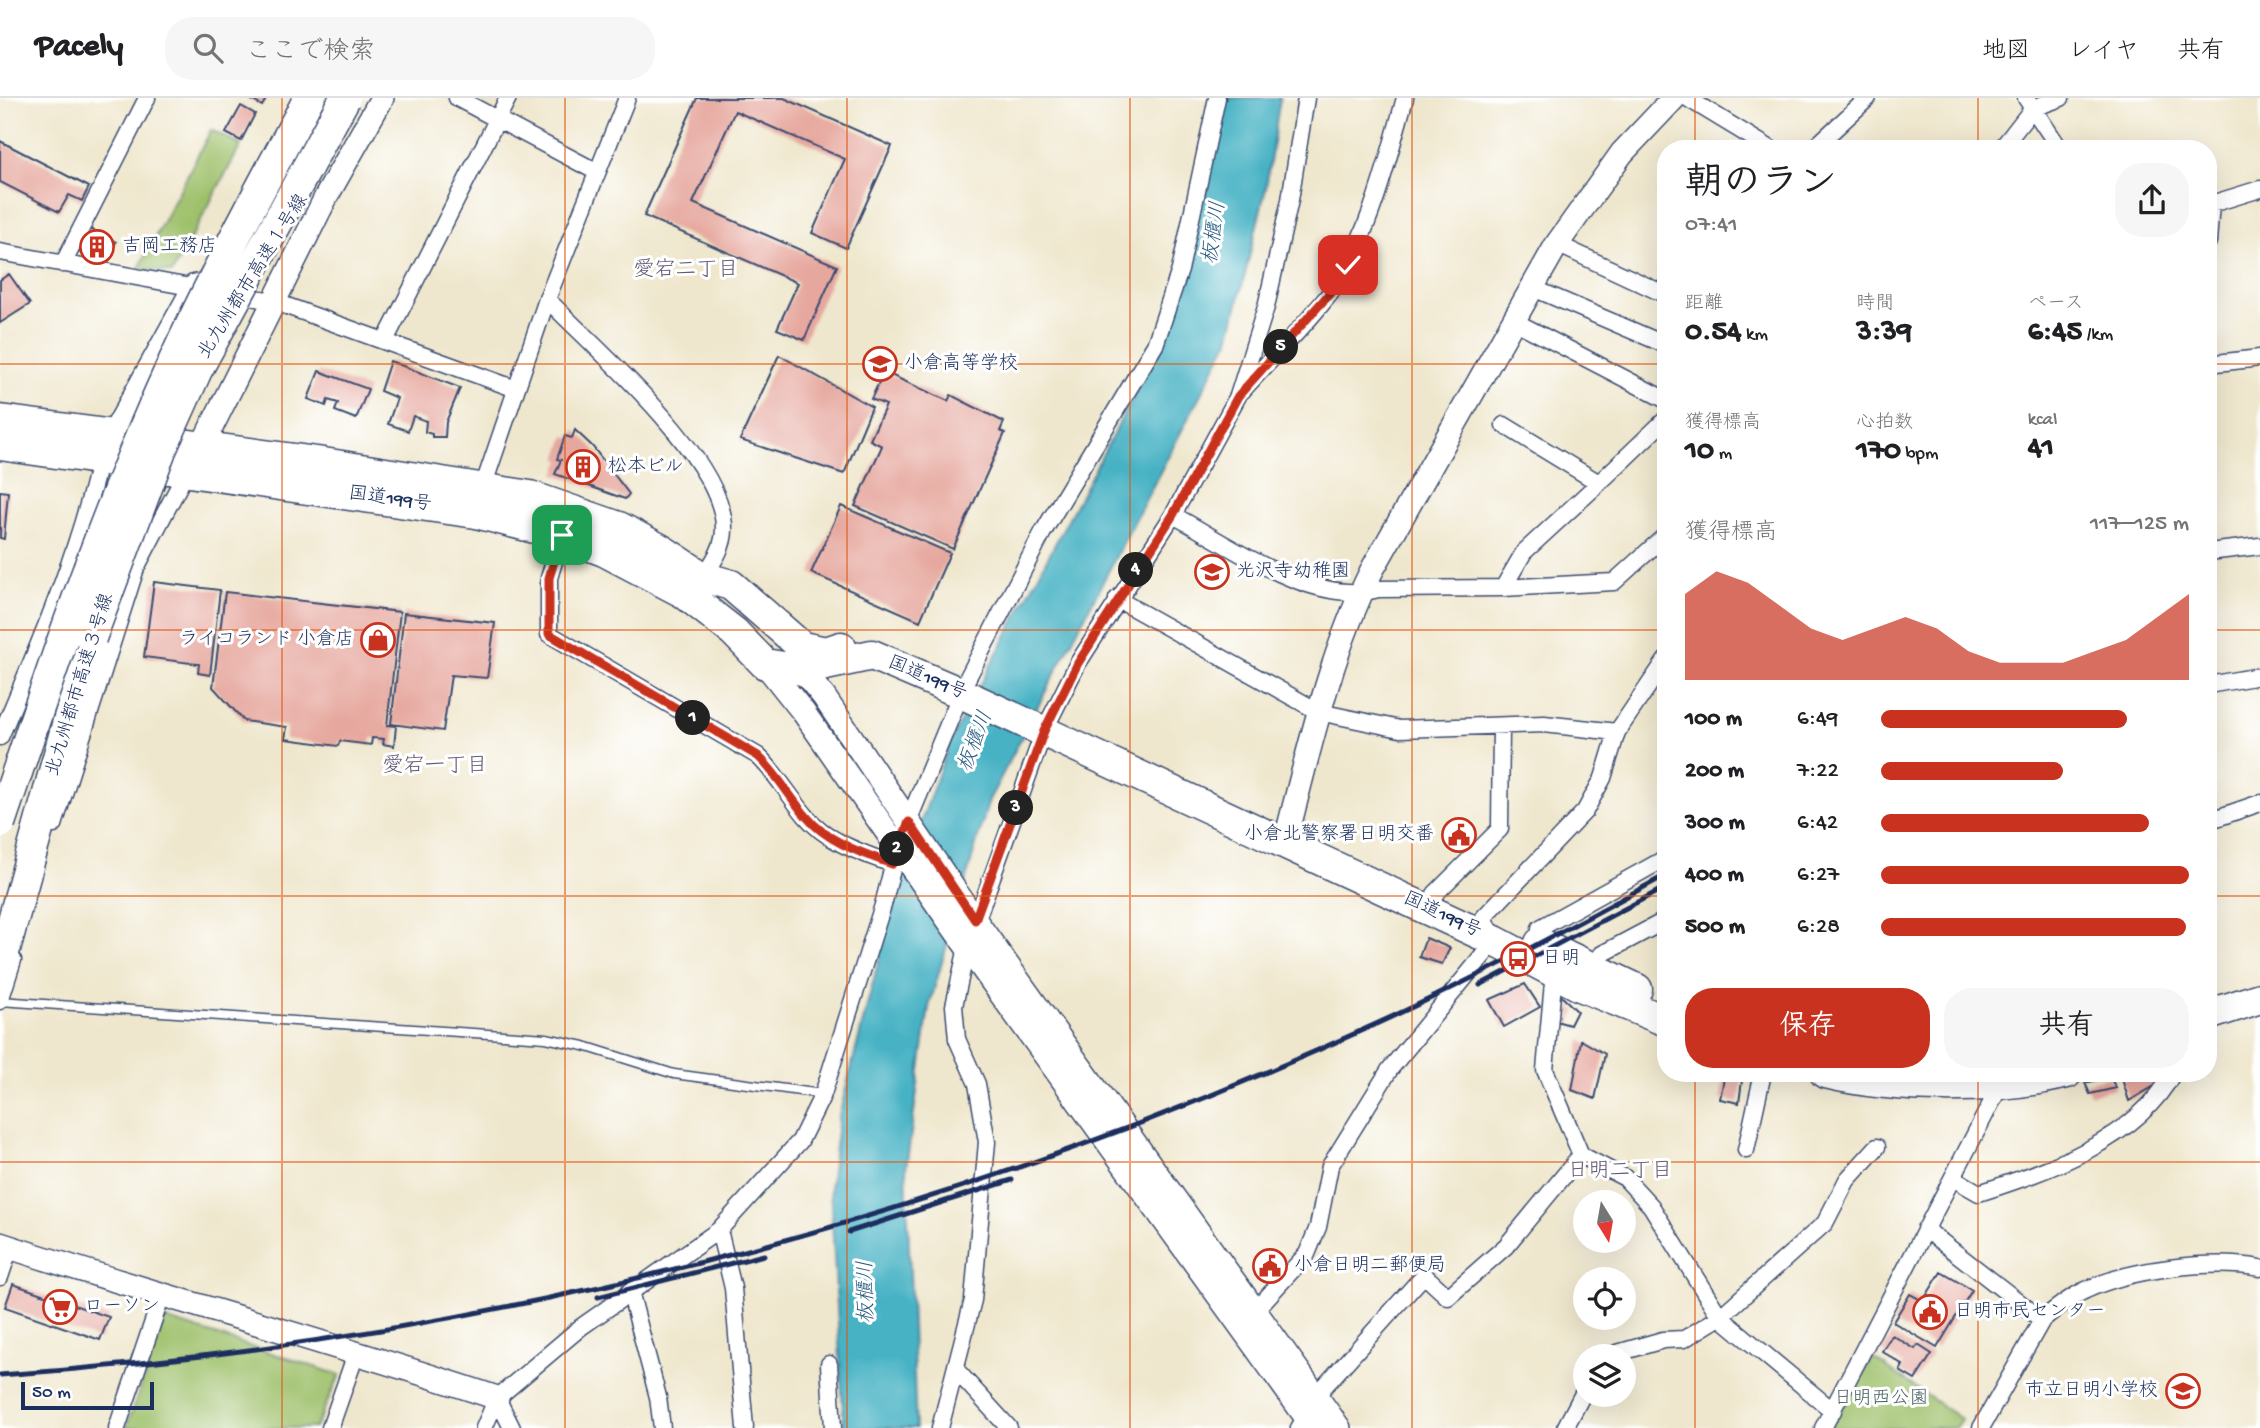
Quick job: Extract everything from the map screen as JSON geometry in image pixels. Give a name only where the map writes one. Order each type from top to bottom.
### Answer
[{"type":"highway","name":"北九州都市高速１号線","points":[[186,365],[309,98]]},
{"type":"highway","name":"北九州都市高速１号線","points":[[186,365],[332,98]]},
{"type":"highway","name":"北九州都市高速１号線","points":[[186,365],[345,98]]},
{"type":"highway","name":"北九州都市高速１号線","points":[[186,365],[364,98]]},
{"type":"highway","name":"北九州都市高速３号線","points":[[0,824],[78,633],[162,450],[186,365]]},
{"type":"highway","name":"国道199号","points":[[0,421],[107,446],[479,499],[530,496],[619,527],[662,550],[703,578],[732,585],[802,647],[831,657],[872,655],[969,690],[1490,929],[1657,1016]]},
{"type":"highway","name":"国道199号","points":[[0,445],[107,446]]},
{"type":"highway","name":"国道199号","points":[[479,499],[604,551],[684,593],[734,632],[765,664],[802,670],[831,657]]},
{"type":"highway","points":[[703,578],[802,670]]},
{"type":"highway","name":"北九州都市高速３号線","points":[[0,967],[78,633]]},
{"type":"highway","points":[[0,789],[78,633]]},
{"type":"highway","points":[[0,906],[78,633]]},
{"type":"highway","name":"国道199号","points":[[1042,723],[1289,827],[1435,894],[1490,929]]},
{"type":"highway","name":"国道199号","points":[[1575,975],[1657,999]]},
{"type":"highway","points":[[2217,1012],[2260,998]]},
{"type":"highway","points":[[2217,1031],[2260,1017]]},
{"type":"highway","points":[[1887,1082],[1915,1086],[1960,1082]]},
{"type":"street","points":[[64,264],[147,98]]},
{"type":"street","points":[[0,737],[44,632],[86,520],[107,446],[299,98]]},
{"type":"street","points":[[0,1001],[81,734],[136,568],[273,301],[382,98]]},
{"type":"street","points":[[457,98],[597,172]]},
{"type":"street","points":[[385,341],[508,98]]},
{"type":"street","points":[[479,499],[547,299],[627,98]]},
{"type":"street","points":[[484,1428],[497,1398],[581,1327],[719,1230],[800,1141],[823,1094],[898,855],[969,690],[1042,532],[1154,345],[1180,271],[1217,98]]},
{"type":"street","points":[[940,1428],[973,1300],[987,1142],[977,1084],[957,1039],[954,1006],[966,926],[1042,723],[1117,599],[1173,515],[1238,396],[1266,307],[1290,200],[1306,98]]},
{"type":"street","points":[[1238,396],[1331,292],[1348,265],[1383,178],[1405,98]]},
{"type":"street","points":[[1289,827],[1319,712],[1360,594],[1557,244],[1622,153],[1674,98]]},
{"type":"street","points":[[1687,98],[1756,140]]},
{"type":"street","points":[[1823,140],[1868,98]]},
{"type":"street","points":[[2007,140],[2030,103],[2061,98]]},
{"type":"street","points":[[2030,103],[2054,140]]},
{"type":"street","points":[[2217,203],[2260,189]]},
{"type":"street","points":[[1557,244],[1657,291]]},
{"type":"street","points":[[0,252],[273,301],[516,389]]},
{"type":"street","points":[[1533,288],[1657,341]]},
{"type":"street","points":[[547,299],[666,421],[705,472],[724,525],[718,554],[703,578]]},
{"type":"street","points":[[1514,321],[1657,395]]},
{"type":"street","points":[[2217,363],[2260,358]]},
{"type":"street","points":[[1504,425],[1599,484]]},
{"type":"street","points":[[1503,588],[1524,552],[1657,428]]},
{"type":"street","points":[[1173,515],[1301,584],[1360,594],[1378,589],[1503,588],[1614,582],[1657,543]]},
{"type":"street","points":[[86,520],[152,538]]},
{"type":"street","points":[[562,535],[549,578],[549,634],[758,756],[777,774],[807,818],[826,835],[898,855]]},
{"type":"street","points":[[2217,551],[2260,546]]},
{"type":"street","points":[[1117,599],[1319,712],[1401,729],[1544,724],[1617,732]]},
{"type":"street","points":[[824,697],[823,677],[831,657]]},
{"type":"street","points":[[765,664],[804,713],[898,855],[966,926]]},
{"type":"street","points":[[802,670],[797,696],[804,713]]},
{"type":"street","points":[[802,670],[824,697],[911,825],[966,926],[1248,1319],[1309,1418],[1339,1428]]},
{"type":"street","points":[[1248,1319],[1307,1254],[1318,1227],[1330,1166],[1390,1069],[1490,929],[1585,811],[1603,778],[1617,732],[1657,673]]},
{"type":"street","points":[[2217,683],[2260,676]]},
{"type":"street","points":[[1435,894],[1500,829],[1501,726]]},
{"type":"street","points":[[2217,818],[2260,803]]},
{"type":"street","points":[[1540,928],[1657,863]]},
{"type":"street","points":[[1657,924],[1602,954],[1575,975],[1545,1070],[1581,1155],[1625,1178],[1651,1206],[1720,1317],[1833,1411]]},
{"type":"street","points":[[1746,1150],[1761,1082]]},
{"type":"street","points":[[1823,1428],[2002,1082]]},
{"type":"street","points":[[1952,1178],[1979,1193],[2054,1168],[2111,1135],[2144,1108],[2166,1082]]},
{"type":"street","points":[[1636,1348],[1663,1340],[1684,1339],[1720,1317],[1825,1223],[1847,1180],[1877,1147]]},
{"type":"street","points":[[1309,1418],[1423,1275],[1448,1297],[1506,1246],[1581,1155]]},
{"type":"street","points":[[719,1230],[733,1288],[745,1428]]},
{"type":"street","points":[[1925,1230],[2042,1320]]},
{"type":"street","points":[[0,1277],[5,1245],[162,1295],[357,1351],[497,1398],[512,1428]]},
{"type":"street","points":[[1981,1428],[2042,1320],[2086,1289],[2135,1275],[2201,1266],[2260,1268]]},
{"type":"street","points":[[630,1291],[658,1397],[662,1428]]},
{"type":"street","points":[[117,1428],[162,1295]]},
{"type":"street","points":[[330,1428],[357,1351]]},
{"type":"street","points":[[830,1364],[832,1428]]},
{"type":"street","points":[[956,1370],[1009,1428]]},
{"type":"street","points":[[1565,1428],[1576,1407]]},
{"type":"lane","points":[[0,1001],[546,1038],[584,1046],[674,1074],[823,1094]]},
{"type":"green space","points":[[211,130],[241,145],[172,273],[139,268]]},
{"type":"green space","points":[[165,1319],[340,1375],[315,1428],[126,1428]]},
{"type":"green space","name":"日明西公園","points":[[1873,1358],[1961,1419],[1955,1428],[1830,1428]]},
{"type":"water","name":"板櫃川","points":[[1210,98],[1280,98],[1266,188],[1229,340],[989,800],[929,1007],[906,1168],[916,1428],[844,1428],[830,1186],[839,1116],[897,888],[950,742],[1169,329],[1193,266]]},
{"type":"building","points":[[248,98],[267,98],[262,106]]},
{"type":"building","points":[[697,98],[784,98],[892,146],[846,248],[812,233],[845,159],[735,111],[693,203],[837,266],[804,340],[777,329],[798,283],[644,216]]},
{"type":"building","points":[[241,106],[255,114],[241,141],[226,133]]},
{"type":"building","points":[[0,141],[89,187],[82,201],[69,195],[59,212],[0,182]]},
{"type":"building","name":"吉岡工務店","points":[[90,229],[116,242],[107,259],[97,254],[94,260],[78,251]]},
{"type":"building","points":[[9,274],[30,304],[0,323],[0,280]]},
{"type":"building","points":[[779,355],[872,407],[844,474],[740,440]]},
{"type":"building","points":[[390,361],[460,388],[446,422],[445,437],[432,437],[432,434],[425,432],[426,421],[413,416],[408,431],[388,424],[397,398],[380,391]]},
{"type":"building","points":[[319,371],[368,389],[356,419],[335,411],[338,403],[328,400],[326,406],[308,399]]},
{"type":"building","points":[[884,372],[948,401],[951,395],[1004,422],[1000,431],[1005,433],[953,549],[855,506],[882,446],[870,440],[886,405],[871,399]]},
{"type":"building","name":"松本ビル","points":[[575,430],[592,446],[629,494],[625,499],[555,474],[561,460],[557,459],[565,436],[572,438]]},
{"type":"building","points":[[0,491],[8,492],[4,539],[0,538]]},
{"type":"building","points":[[841,506],[950,553],[920,621],[811,573]]},
{"type":"building","points":[[154,582],[220,590],[210,675],[198,673],[199,664],[144,657]]},
{"type":"building","points":[[225,592],[400,612],[387,725],[396,726],[394,746],[383,744],[384,739],[372,738],[371,745],[340,741],[338,746],[285,739],[287,727],[244,721],[213,687]]},
{"type":"building","points":[[404,613],[495,623],[487,678],[451,675],[443,731],[391,724]]},
{"type":"building","points":[[1426,938],[1450,948],[1442,964],[1419,957]]},
{"type":"building","points":[[1525,984],[1540,1007],[1504,1027],[1489,1000]]},
{"type":"building","points":[[1558,993],[1577,1011],[1570,1025],[1549,1019]]},
{"type":"building","points":[[1581,1040],[1605,1054],[1595,1099],[1572,1090]]},
{"type":"building","points":[[1723,1082],[1742,1082],[1739,1103],[1720,1099]]},
{"type":"building","points":[[2113,1082],[2116,1088],[2090,1094],[2085,1083]]},
{"type":"building","points":[[2123,1082],[2161,1082],[2129,1101]]},
{"type":"building","name":"日明市民センター","points":[[1941,1272],[1972,1290],[1937,1348],[1893,1322],[1910,1294],[1923,1301]]},
{"type":"building","points":[[13,1284],[109,1317],[100,1340],[5,1307]]},
{"type":"building","points":[[1892,1335],[1915,1349],[1918,1345],[1932,1354],[1915,1380],[1900,1371],[1903,1365],[1882,1351]]},
{"type":"railway","points":[[0,1375],[177,1359],[354,1334],[530,1302],[704,1262],[876,1214],[1046,1158],[1213,1095],[1450,989],[1657,880]]},
{"type":"railway","points":[[1480,985],[1657,892]]},
{"type":"railway","points":[[849,1232],[1012,1180]]},
{"type":"railway","points":[[598,1297],[764,1255]]},
{"type":"place","name":"吉岡工務店","points":[[97,247]]},
{"type":"place","name":"小倉高等学校","points":[[880,364]]},
{"type":"place","name":"松本ビル","points":[[583,467]]},
{"type":"place","name":"光沢寺幼稚園","points":[[1212,572]]},
{"type":"place","name":"ライコランド 小倉店","points":[[378,640]]},
{"type":"place","name":"小倉北警察署日明交番","points":[[1459,835]]},
{"type":"place","name":"日明","points":[[1518,959]]},
{"type":"place","name":"小倉日明二郵便局","points":[[1270,1266]]},
{"type":"place","name":"ローソン","points":[[60,1307]]},
{"type":"place","name":"日明市民センター","points":[[1930,1312]]},
{"type":"place","name":"市立日明小学校","points":[[2183,1391]]},
{"type":"district","name":"愛宕二丁目","points":[[686,271]]},
{"type":"district","name":"愛宕一丁目","points":[[435,767]]},
{"type":"district","name":"日明二丁目","points":[[1620,1172]]},
{"type":"route","points":[[562,535],[549,578],[549,634],[758,756],[777,774],[807,818],[826,835],[859,852],[892,864],[909,822],[975,920],[1044,731],[1078,663],[1173,515],[1238,396],[1331,292],[1348,265]]}]
